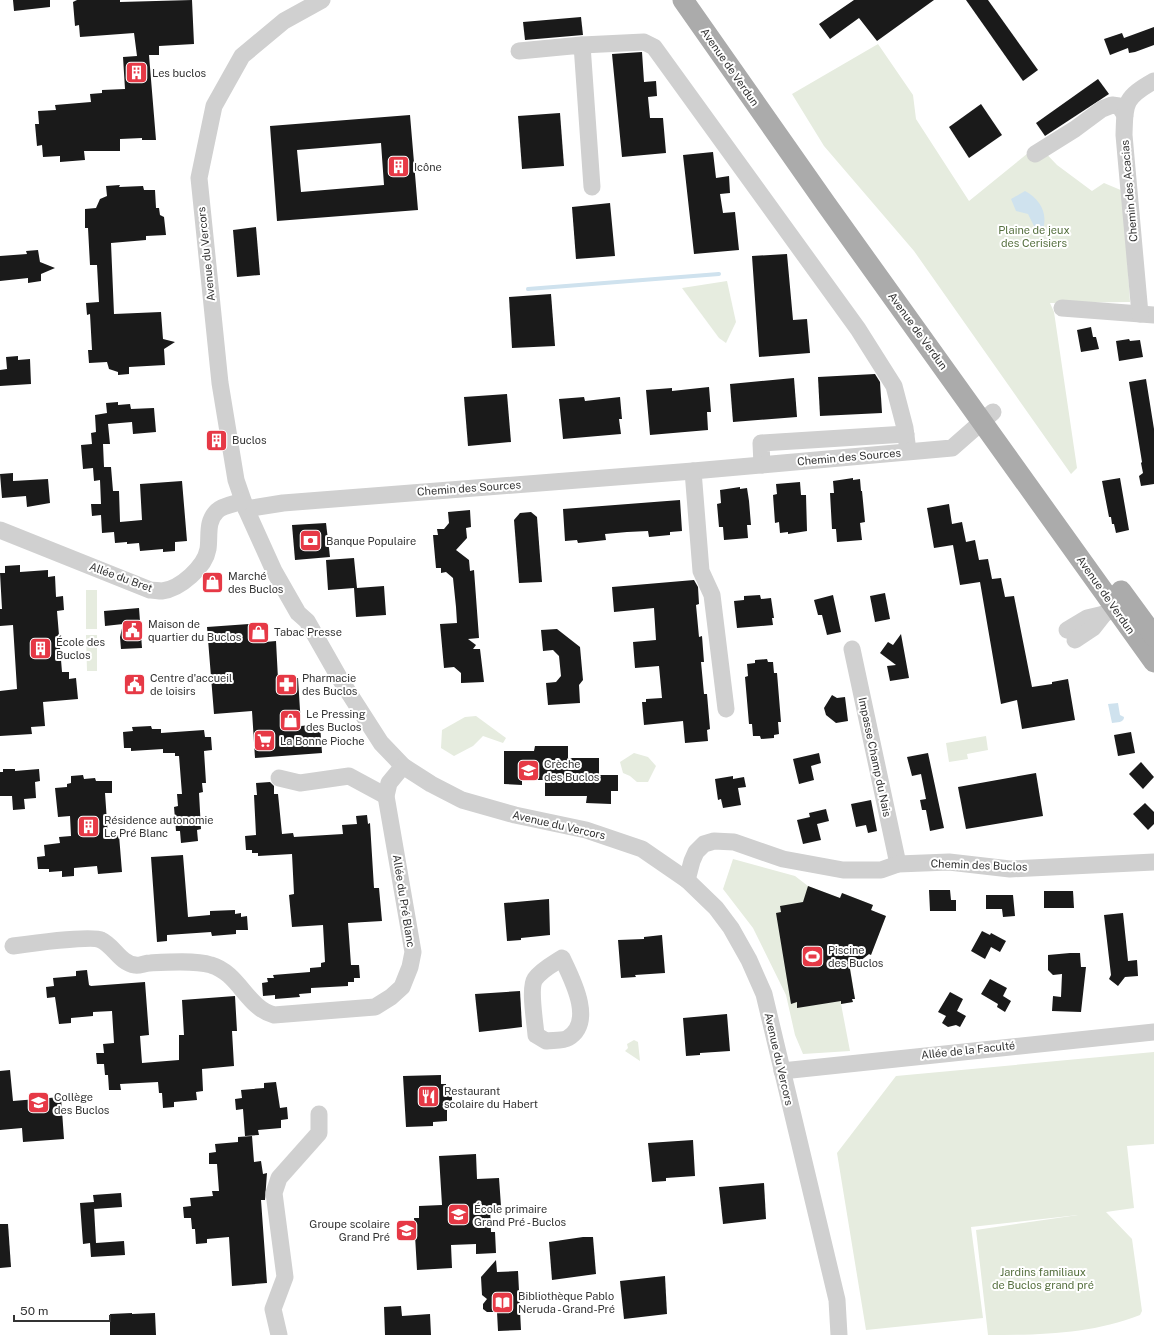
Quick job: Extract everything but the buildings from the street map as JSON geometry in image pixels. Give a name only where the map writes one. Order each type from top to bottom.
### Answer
[{"type":"main road","name":"Avenue de Verdun","points":[[683,0],[826,204],[988,417]]},
{"type":"main road","name":"Avenue de Verdun","points":[[698,0],[988,417],[1115,607],[1154,662]]},
{"type":"main road","name":"Avenue de Verdun","points":[[1115,607],[1154,636]]},
{"type":"street","name":"Avenue du Vercors","points":[[322,0],[284,21],[242,56],[214,106],[199,178],[220,383],[236,480],[244,505],[274,571],[298,613],[307,621],[340,679],[381,743],[403,766],[431,784],[462,800],[515,815],[586,830],[642,849],[687,880],[716,908],[731,928],[749,960],[764,994],[837,1300],[839,1335]]},
{"type":"street","points":[[520,51],[582,45],[644,42],[654,47],[858,329],[894,386],[906,434],[908,451]]},
{"type":"street","points":[[582,45],[592,187]]},
{"type":"street","name":"Chemin des Acacias","points":[[1147,314],[1124,135],[1126,105],[1138,89],[1154,82]]},
{"type":"street","points":[[1035,154],[1075,129],[1102,109],[1112,105],[1119,106],[1125,115]]},
{"type":"street","points":[[1062,308],[1147,314]]},
{"type":"street","name":"Chemin des Sources","points":[[244,505],[283,504],[693,471],[952,448],[988,417]]},
{"type":"street","points":[[762,465],[761,443],[906,434]]},
{"type":"street","points":[[693,471],[701,571],[712,595],[726,709]]},
{"type":"street","name":"Allée du Bret","points":[[0,530],[150,590],[164,591],[185,581],[202,565],[208,550],[208,532],[211,518],[218,509],[244,505]]},
{"type":"street","points":[[1071,635],[1093,628],[1115,607]]},
{"type":"street","name":"Impasse Champ du Nais","points":[[852,649],[898,864]]},
{"type":"street","points":[[279,778],[300,783],[349,776],[386,796],[389,783],[403,766]]},
{"type":"street","name":"Allée du Pré Blanc","points":[[13,946],[44,942],[99,939],[111,945],[124,960],[135,965],[190,963],[211,965],[230,975],[265,1013],[274,1015],[375,1007],[391,997],[402,987],[410,967],[413,952],[386,796]]},
{"type":"street","name":"Chemin des Buclos","points":[[687,880],[696,852],[704,844],[714,841],[734,842],[783,859],[843,870],[882,870],[898,864],[950,862],[1010,869],[1154,862]]},
{"type":"street","name":"Allée de la Faculté","points":[[782,1071],[1154,1032]]},
{"type":"street","points":[[279,1335],[273,1309],[285,1277],[274,1194],[279,1178],[319,1133],[319,1114]]},
{"type":"green space","name":"Plaine de jeux des Cerisiers","points":[[878,44],[913,95],[916,119],[969,201],[1038,145],[1057,165],[1092,191],[1104,183],[1123,191],[1130,302],[1050,303],[1054,312],[1077,468],[1071,474],[914,251],[824,146],[792,94]]},
{"type":"green space","points":[[727,281],[736,322],[726,343],[719,338],[682,288]]},
{"type":"green space","points":[[86,590],[97,590],[97,629],[86,629]]},
{"type":"green space","points":[[86,635],[97,635],[97,671],[87,671]]},
{"type":"green space","points":[[476,716],[506,738],[503,743],[483,736],[473,746],[454,756],[441,748],[442,730],[465,717]]},
{"type":"green space","points":[[986,736],[988,750],[967,754],[968,759],[949,762],[946,743]]},
{"type":"green space","points":[[634,753],[648,757],[656,766],[648,782],[637,782],[630,776],[623,773],[620,762]]},
{"type":"green space","name":"Piscine des Buclos","points":[[733,859],[795,876],[808,886],[840,898],[842,893],[873,905],[871,911],[886,916],[871,955],[860,951],[857,955],[861,960],[858,963],[854,958],[849,960],[855,999],[852,999],[853,1002],[841,1004],[850,1051],[803,1054],[795,1035],[786,995],[753,928],[723,889]]},
{"type":"green space","points":[[634,1040],[638,1042],[640,1061],[625,1051],[628,1048],[627,1044]]},
{"type":"green space","name":"Jardins familiaux de Buclos grand pré","points":[[1154,1052],[1154,1144],[1127,1146],[1134,1208],[1106,1212],[1132,1239],[1142,1311],[1140,1315],[1085,1330],[1027,1335],[988,1335],[976,1230],[1078,1215],[971,1227],[983,1318],[866,1330],[837,1153],[896,1076]]},
{"type":"water","points":[[1025,191],[1035,198],[1042,207],[1044,217],[1043,229],[1035,228],[1028,214],[1016,211],[1011,199]]},
{"type":"water","points":[[1118,703],[1120,715],[1124,717],[1124,719],[1120,722],[1112,723],[1108,704]]},
{"type":"waterway","points":[[528,289],[719,274]]},
{"type":"place","name":"Les buclos","points":[[137,73]]},
{"type":"place","name":"Icône","points":[[399,167]]},
{"type":"place","name":"Buclos","points":[[217,440]]},
{"type":"place","name":"Banque Populaire","points":[[311,541]]},
{"type":"place","name":"Marché des Buclos","points":[[212,582]]},
{"type":"place","name":"Maison de quartier du Buclos","points":[[132,630]]},
{"type":"place","name":"Tabac Presse","points":[[258,632]]},
{"type":"place","name":"École des Buclos","points":[[41,648]]},
{"type":"place","name":"Centre d'accueil de loisirs","points":[[134,684]]},
{"type":"place","name":"Pharmacie des Buclos","points":[[287,684]]},
{"type":"place","name":"Le Pressing des Buclos","points":[[291,720]]},
{"type":"place","name":"La Bonne Pioche","points":[[265,741]]},
{"type":"place","name":"Crèche des Buclos","points":[[529,770]]},
{"type":"place","name":"Résidence autonomie Le Pré Blanc","points":[[89,826]]},
{"type":"place","name":"Piscine des Buclos","points":[[812,956]]},
{"type":"place","name":"Restaurant scolaire du Habert","points":[[428,1097]]},
{"type":"place","name":"Collège des Buclos","points":[[39,1103]]},
{"type":"place","name":"École primaire Grand Pré - Buclos","points":[[459,1215]]},
{"type":"place","name":"Groupe scolaire Grand Pré","points":[[406,1230]]},
{"type":"place","name":"Bibliothèque Pablo Neruda - Grand-Pré","points":[[502,1302]]}]
